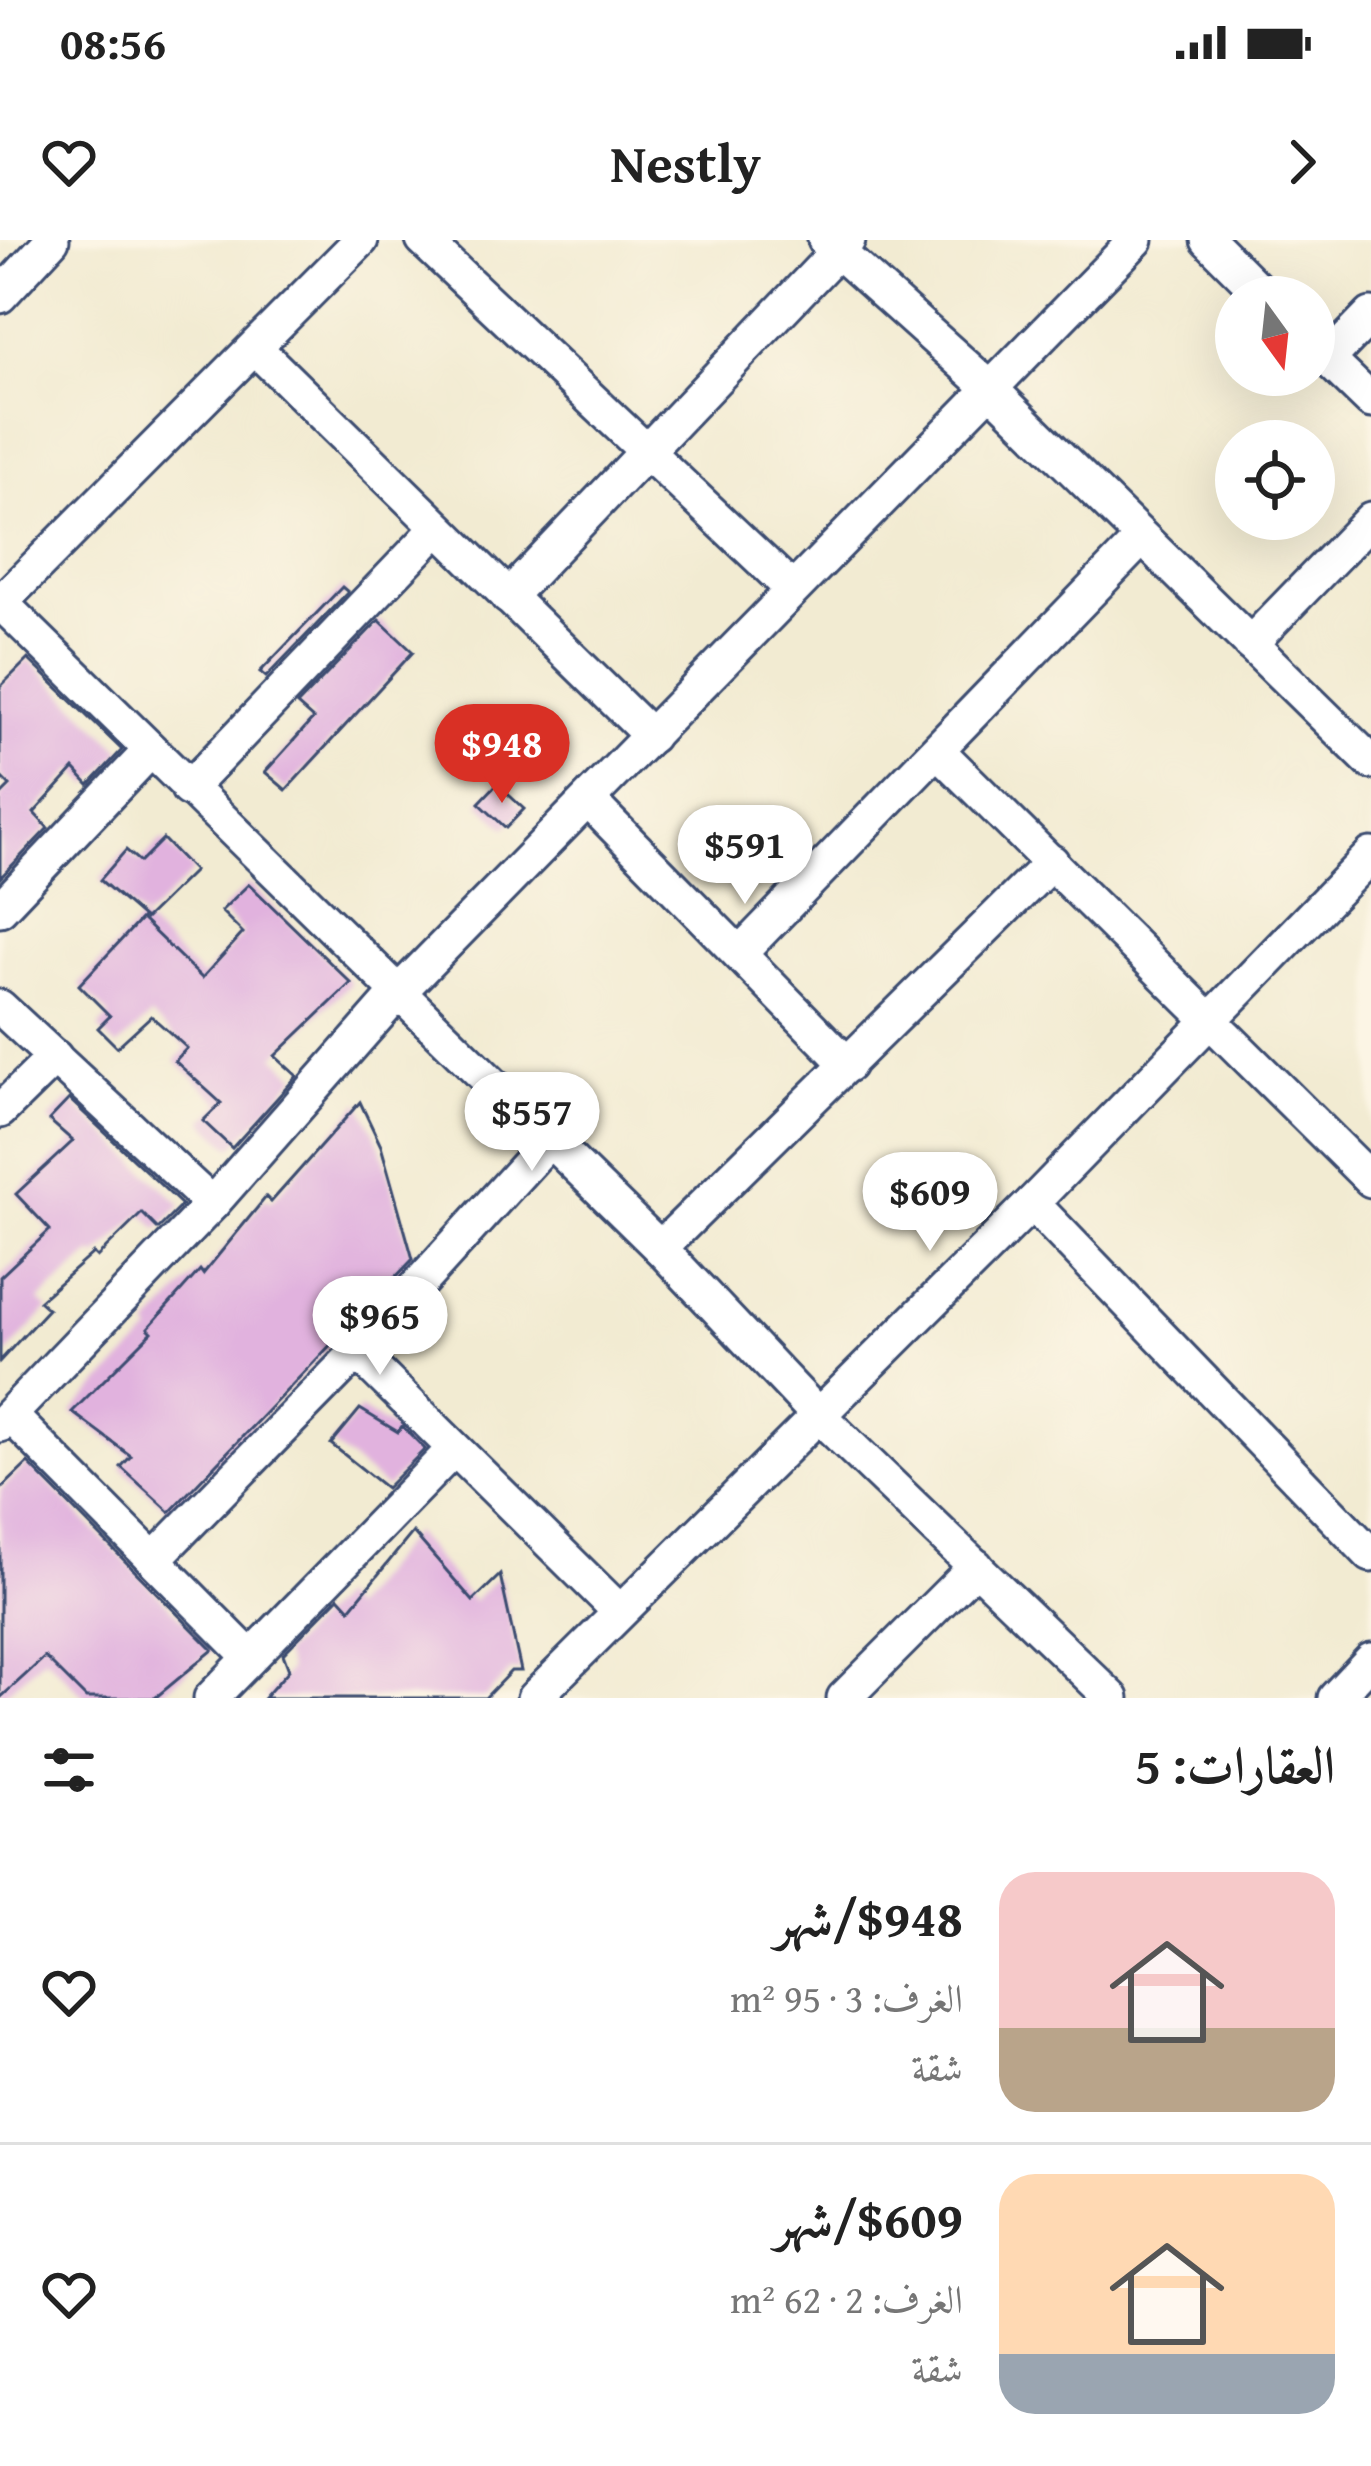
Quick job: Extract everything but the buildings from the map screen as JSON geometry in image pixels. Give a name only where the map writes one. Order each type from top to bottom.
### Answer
[{"type":"street","points":[[361,240],[257,350],[0,602],[396,995],[660,1248],[817,1414],[1112,1698]]},
{"type":"street","points":[[423,240],[792,589]]},
{"type":"street","points":[[250,1657],[154,1558],[5,1420],[212,1204],[396,995],[1136,240]]},
{"type":"street","points":[[1208,240],[1244,276]]},
{"type":"street","points":[[0,296],[39,244]]},
{"type":"street","points":[[508,597],[651,452],[837,244],[1371,762]]},
{"type":"street","points":[[1335,342],[1371,315]]},
{"type":"street","points":[[257,350],[651,736]]},
{"type":"street","points":[[1335,366],[1371,401]]},
{"type":"street","points":[[1250,644],[1371,519]]},
{"type":"street","points":[[188,789],[437,530]]},
{"type":"street","points":[[741,952],[1142,538]]},
{"type":"street","points":[[0,909],[150,751]]},
{"type":"street","points":[[938,751],[1371,1180]]},
{"type":"street","points":[[589,801],[848,1065]]},
{"type":"street","points":[[534,1698],[1033,1203],[1371,855]]},
{"type":"street","points":[[660,1248],[1052,862]]},
{"type":"street","points":[[0,1006],[212,1204]]},
{"type":"street","points":[[0,1111],[56,1057]]},
{"type":"street","points":[[154,1558],[357,1352],[548,1142]]},
{"type":"street","points":[[1033,1203],[1371,1555]]},
{"type":"street","points":[[357,1352],[619,1611]]},
{"type":"street","points":[[212,1698],[454,1449]]},
{"type":"street","points":[[844,1698],[976,1566]]},
{"type":"street","points":[[1335,1698],[1371,1660]]}]
